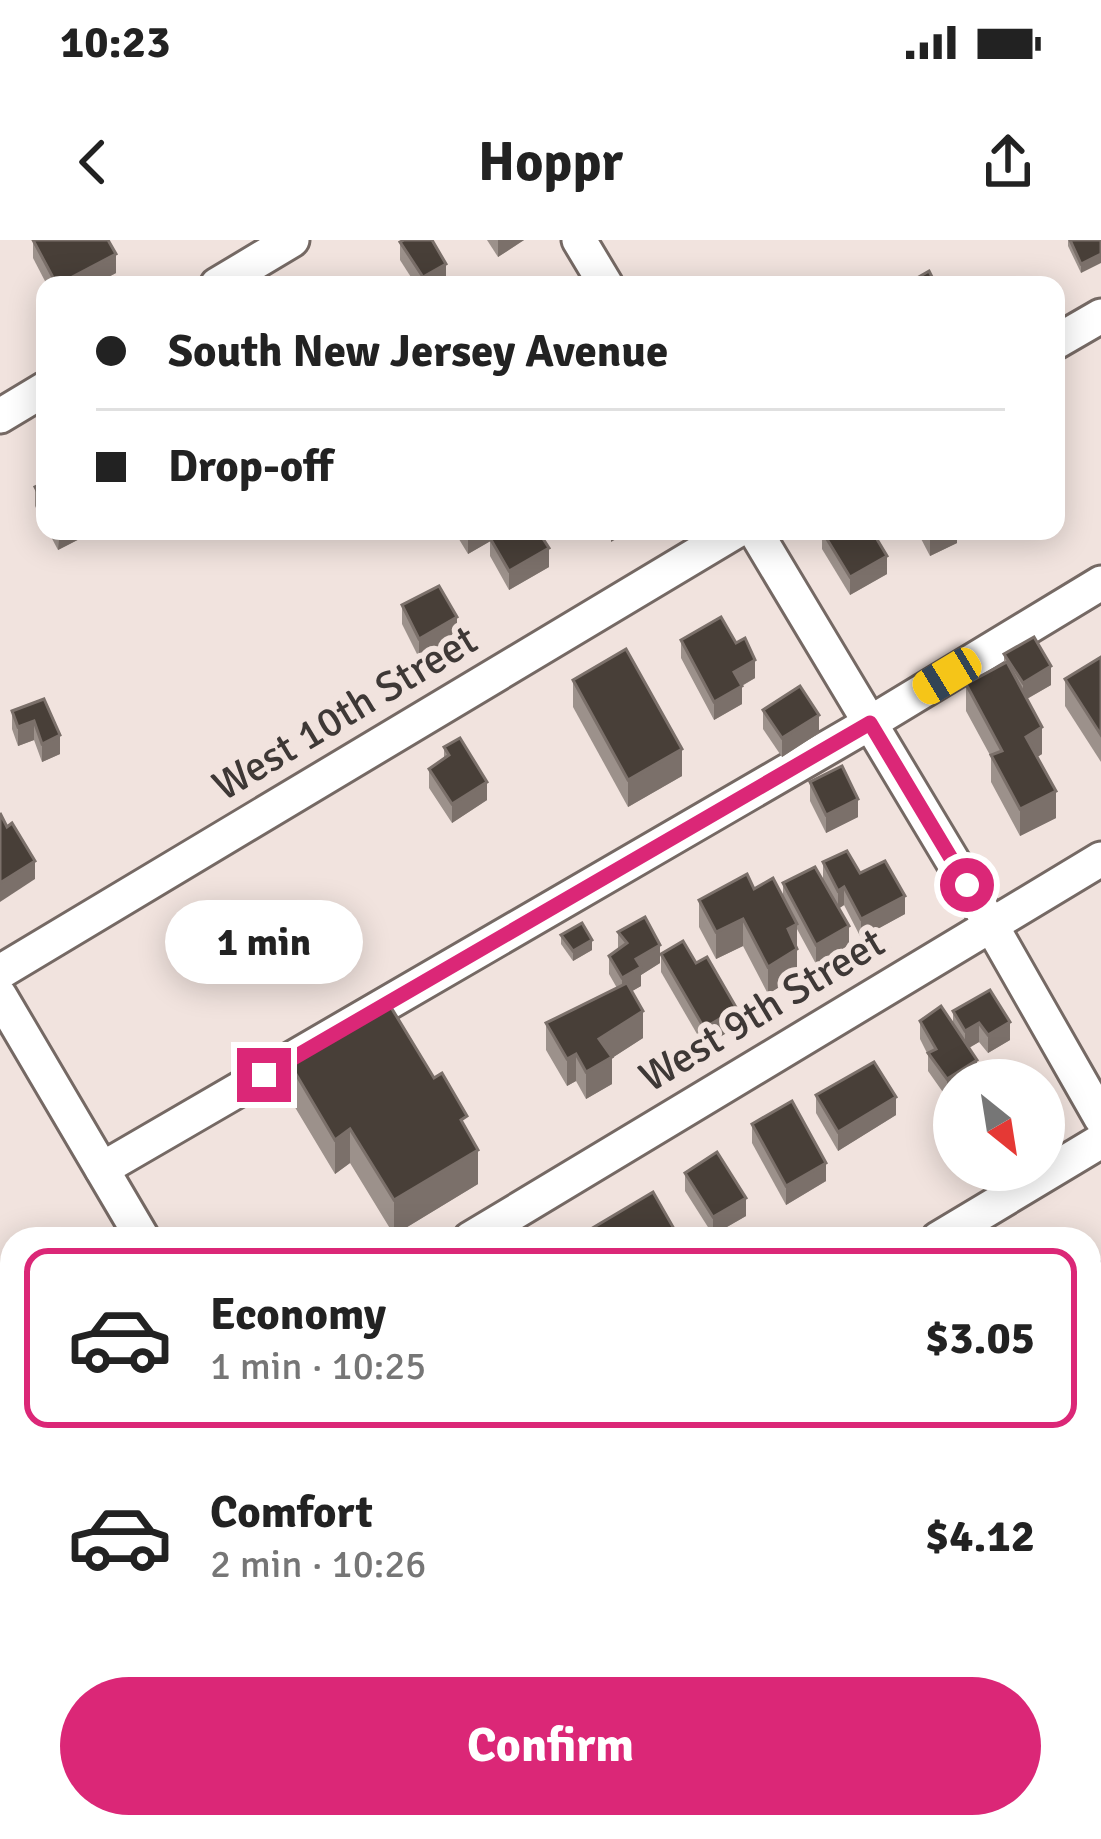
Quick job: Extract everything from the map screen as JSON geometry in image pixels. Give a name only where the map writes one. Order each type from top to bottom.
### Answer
[{"type":"street","points":[[233,276],[292,240]]},
{"type":"street","points":[[579,240],[601,276]]},
{"type":"street","points":[[1065,337],[1101,316]]},
{"type":"street","points":[[0,416],[36,394]]},
{"type":"street","name":"West 10th Street","points":[[0,972],[721,540]]},
{"type":"street","points":[[759,540],[1101,1118]]},
{"type":"street","points":[[102,1169],[1101,584]]},
{"type":"street","name":"West 9th Street","points":[[490,1227],[1101,859]]},
{"type":"street","points":[[0,996],[136,1227]]},
{"type":"street","points":[[958,1227],[1101,1141]]},
{"type":"building","points":[[33,240],[108,240],[116,254],[74,276],[52,276]]},
{"type":"building","points":[[432,240],[446,264],[422,276],[400,242]]},
{"type":"building","points":[[1070,240],[1101,240],[1101,254],[1081,264]]},
{"type":"building","points":[[491,540],[544,540],[549,548],[509,571]]},
{"type":"building","points":[[827,540],[877,540],[887,556],[850,577]]},
{"type":"building","points":[[439,586],[457,617],[419,639],[402,605]]},
{"type":"building","points":[[721,617],[736,643],[745,638],[755,660],[734,672],[742,686],[714,702],[681,640]]},
{"type":"building","points":[[1034,637],[1051,666],[1023,683],[1004,654]]},
{"type":"building","points":[[626,649],[682,749],[628,780],[573,680]]},
{"type":"building","points":[[1101,657],[1101,735],[1065,679]]},
{"type":"building","points":[[1007,662],[1042,727],[1026,737],[1056,791],[1020,809],[991,755],[1002,751],[966,684]]},
{"type":"building","points":[[800,686],[819,715],[782,738],[763,710]]},
{"type":"building","points":[[44,699],[60,735],[42,744],[34,721],[18,727],[12,711]]},
{"type":"building","points":[[460,738],[487,782],[452,804],[429,769],[449,755],[444,747]]},
{"type":"building","points":[[842,766],[858,799],[826,815],[810,782]]},
{"type":"building","points":[[0,813],[7,827],[12,823],[35,861],[0,883]]},
{"type":"building","points":[[847,851],[860,873],[885,861],[905,896],[861,919],[844,887],[838,891],[823,862]]},
{"type":"building","points":[[815,867],[849,926],[816,945],[783,883]]},
{"type":"building","points":[[747,874],[754,889],[773,878],[797,924],[788,929],[797,949],[768,967],[743,919],[716,932],[699,900]]},
{"type":"building","points":[[645,917],[660,945],[636,959],[641,967],[622,978],[609,956],[627,943],[618,932]]},
{"type":"building","points":[[582,923],[592,940],[573,951],[561,935]]},
{"type":"building","points":[[683,941],[696,963],[707,957],[737,1009],[704,1028],[661,954]]},
{"type":"building","points":[[627,983],[643,1011],[599,1039],[612,1057],[586,1072],[576,1054],[567,1059],[546,1023]]},
{"type":"building","points":[[990,990],[1010,1022],[988,1035],[979,1023],[965,1031],[953,1011]]},
{"type":"building","points":[[389,1004],[434,1078],[442,1073],[467,1116],[461,1120],[478,1150],[394,1200],[350,1129],[335,1140],[290,1064]]},
{"type":"building","points":[[941,1006],[976,1059],[933,1060],[928,1053],[936,1049],[920,1021]]},
{"type":"building","points":[[874,1062],[896,1097],[838,1132],[816,1095]]},
{"type":"building","points":[[792,1101],[826,1163],[786,1186],[752,1124]]},
{"type":"building","points":[[717,1152],[746,1198],[713,1217],[685,1173]]},
{"type":"building","points":[[653,1192],[673,1227],[594,1227]]},
{"type":"route","points":[[264,1075],[870,723],[967,885]]}]
